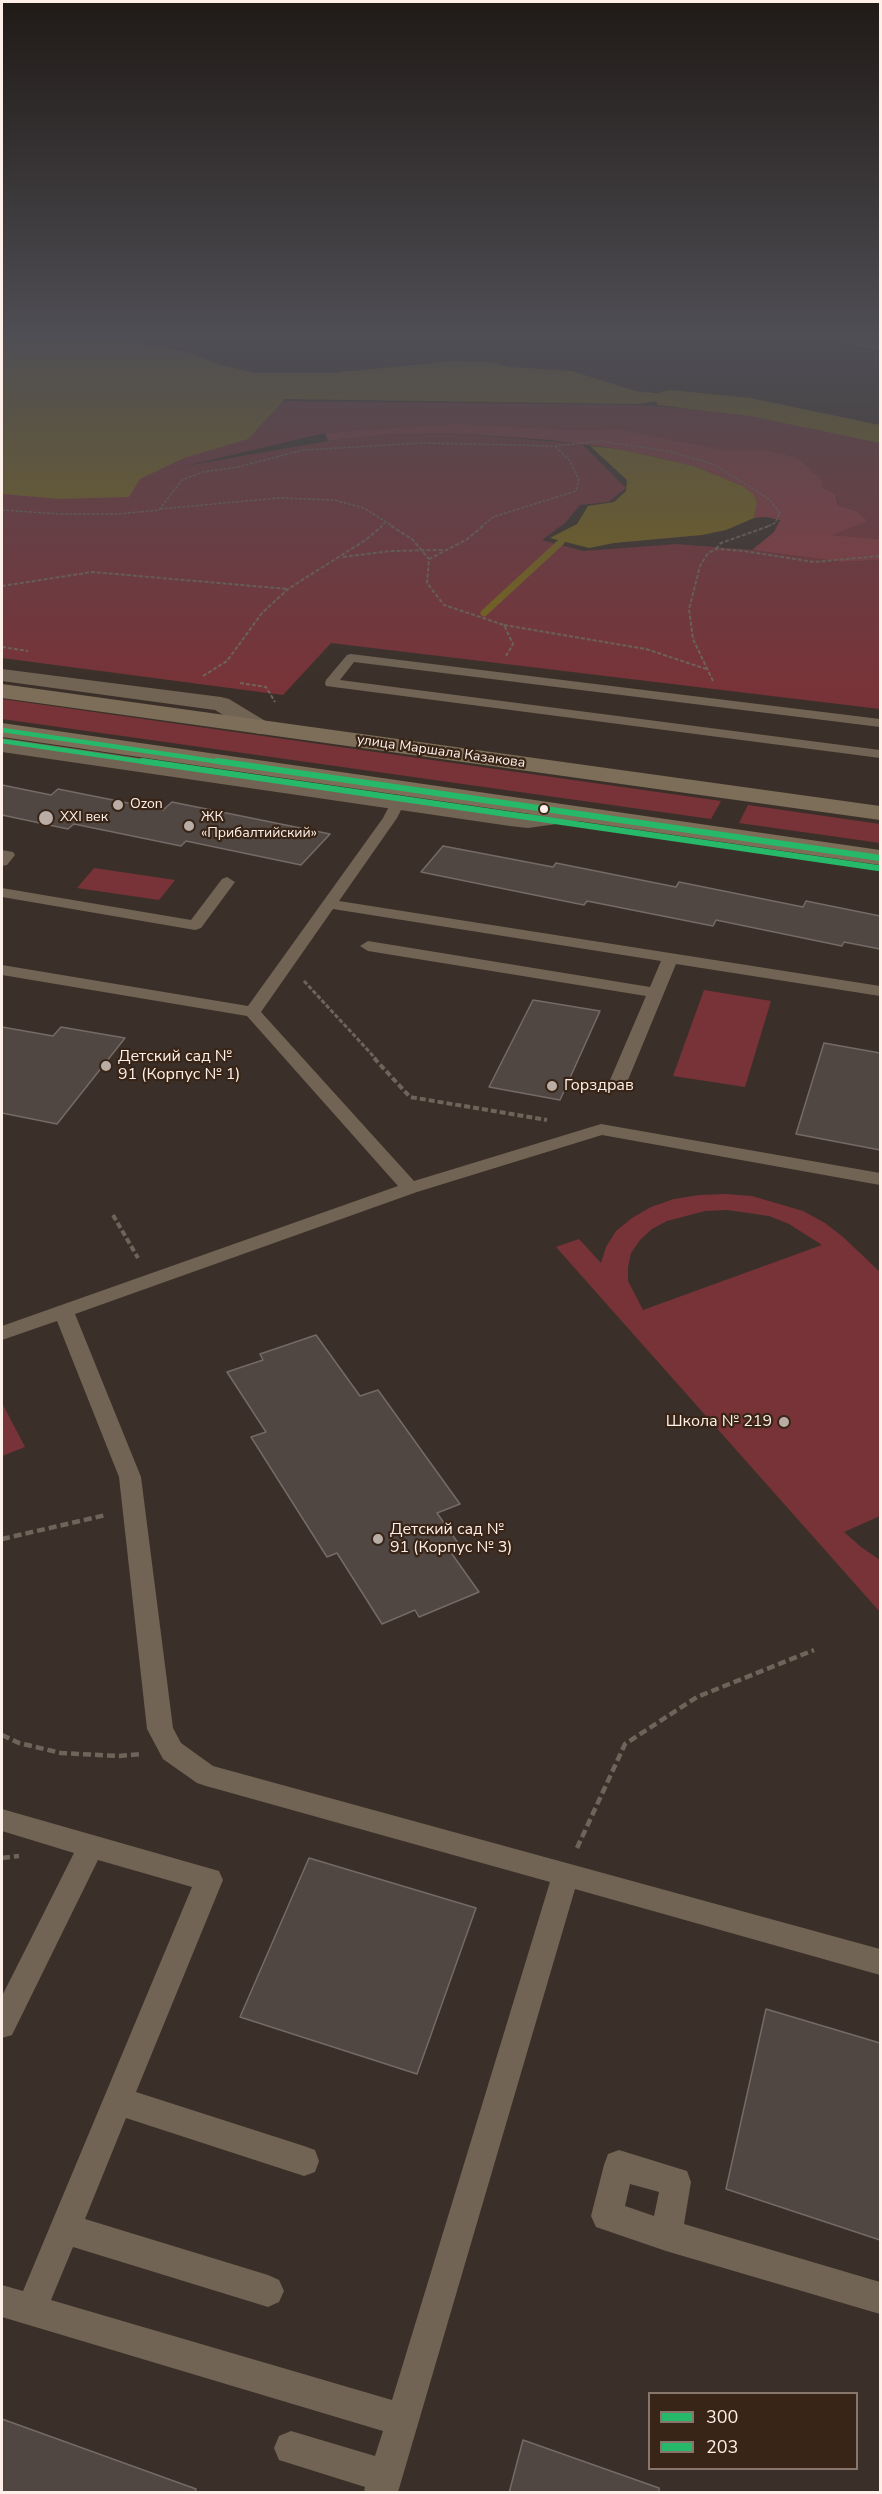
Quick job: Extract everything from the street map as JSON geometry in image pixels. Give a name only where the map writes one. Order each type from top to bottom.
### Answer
[{"type":"street","points":[[2,675],[221,704],[259,727]]},
{"type":"street","name":"улица Маршала Казакова","points":[[2,691],[877,812]]},
{"type":"street","points":[[2,730],[880,858]]},
{"type":"street","points":[[2,745],[397,804],[528,821],[578,814]]},
{"type":"lane","points":[[880,723],[351,658],[331,683],[880,754]]},
{"type":"lane","points":[[252,1012],[390,818],[397,804]]},
{"type":"lane","points":[[2,854],[8,855],[2,862]]},
{"type":"lane","points":[[2,893],[195,925],[227,882]]},
{"type":"lane","points":[[329,904],[880,991]]},
{"type":"lane","points":[[368,946],[655,993]]},
{"type":"lane","points":[[619,1080],[669,958]]},
{"type":"lane","points":[[2,969],[252,1012],[410,1188]]},
{"type":"lane","points":[[2,1333],[64,1313],[410,1188],[601,1129],[880,1179]]},
{"type":"lane","points":[[64,1313],[130,1477],[160,1729],[172,1751],[206,1775],[880,1962]]},
{"type":"lane","points":[[2,1820],[209,1880],[65,2229],[16,2306],[404,2420]]},
{"type":"lane","points":[[2,2025],[90,1846]]},
{"type":"lane","points":[[291,2448],[383,2484],[404,2420],[564,1876]]},
{"type":"lane","points":[[118,2102],[304,2161]]},
{"type":"lane","points":[[65,2229],[268,2291]]},
{"type":"lane","points":[[666,2235],[880,2298]]},
{"type":"path","points":[[159,510],[182,480],[203,472],[238,467],[282,455]]},
{"type":"path","points":[[429,559],[466,540],[493,517],[576,491],[579,480],[570,461],[564,455]]},
{"type":"path","points":[[2,510],[60,514],[118,514],[278,498],[334,500],[364,508],[412,539],[429,559],[427,583],[444,605],[504,625],[646,649],[707,669],[693,639],[689,609],[700,566],[708,553],[721,543],[753,533],[775,522],[780,513],[770,499],[713,464],[683,455]]},
{"type":"path","points":[[201,678],[227,661],[262,613],[288,589],[367,539],[385,523]]},
{"type":"path","points":[[716,549],[814,562],[880,556]]},
{"type":"path","points":[[339,558],[391,551],[446,550]]},
{"type":"path","points":[[2,586],[92,572],[288,589]]},
{"type":"path","points":[[504,625],[513,644],[501,663],[519,679]]},
{"type":"path","points":[[287,963],[410,1097],[601,1129]]},
{"type":"path","points":[[113,1215],[141,1263]]},
{"type":"path","points":[[2,1539],[134,1508]]},
{"type":"path","points":[[564,1876],[625,1744],[697,1697],[814,1650]]},
{"type":"path","points":[[2,1735],[19,1743],[61,1753],[119,1756],[172,1751]]},
{"type":"shaded area","points":[[2,455],[230,455],[185,466],[246,455],[593,455],[626,488],[608,502],[580,505],[565,523],[542,540],[583,551],[677,544],[752,550],[843,562],[880,560],[880,709],[331,643],[283,695],[2,658]]},
{"type":"shaded area","points":[[2,455],[193,455],[140,479],[129,497],[60,499],[2,494]]},
{"type":"shaded area","points":[[600,455],[647,455],[694,466],[743,486],[753,494],[757,502],[754,518],[726,530],[702,535],[614,543],[589,548],[550,538],[577,524],[588,506],[614,502],[626,491],[627,480]]},
{"type":"shaded area","points":[[647,455],[796,457],[823,481],[821,487],[835,494],[838,505],[856,511],[868,521],[832,535],[880,539],[880,560],[843,562],[752,550],[774,532],[780,520],[766,517],[754,518],[757,502],[743,486],[694,466]]},
{"type":"shaded area","points":[[789,455],[880,455],[880,539],[830,535],[868,521],[856,511],[838,505],[837,498],[820,487],[796,457]]},
{"type":"shaded area","points":[[2,699],[721,801],[711,819],[2,719]]},
{"type":"shaded area","points":[[748,805],[880,824],[880,843],[739,823]]},
{"type":"shaded area","points":[[94,868],[175,880],[159,900],[77,888]]},
{"type":"shaded area","points":[[704,990],[771,1001],[745,1087],[673,1076]]},
{"type":"shaded area","points":[[699,1195],[752,1196],[803,1211],[825,1223],[843,1237],[880,1272],[880,1516],[844,1532],[880,1560],[880,1612],[556,1247],[579,1239],[601,1263],[606,1247],[616,1231],[632,1218],[651,1207],[674,1199]],"holes":[[[727,1210],[769,1216],[789,1224],[822,1245],[643,1310],[628,1281],[628,1267],[631,1253],[652,1229],[667,1221],[705,1211]]]},
{"type":"shaded area","points":[[2,1403],[25,1447],[2,1456]]},
{"type":"building","name":"ЖК «Прибалтийский»","points":[[2,785],[51,795],[58,789],[163,810],[172,802],[330,834],[301,865],[186,841],[181,846],[74,824],[68,829],[2,815]]},
{"type":"building","points":[[443,846],[553,867],[556,863],[676,887],[679,882],[803,907],[806,901],[880,916],[880,949],[844,942],[842,946],[716,920],[713,926],[587,901],[584,905],[421,872]]},
{"type":"building","points":[[533,1000],[600,1011],[560,1100],[489,1087]]},
{"type":"building","points":[[2,1027],[53,1036],[61,1027],[125,1038],[57,1124],[2,1113]]},
{"type":"building","points":[[824,1043],[880,1053],[880,1150],[796,1134]]},
{"type":"building","points":[[316,1335],[360,1396],[378,1390],[460,1504],[437,1513],[458,1543],[447,1547],[479,1592],[419,1617],[415,1610],[382,1624],[337,1553],[327,1557],[251,1437],[266,1432],[227,1372],[263,1360],[260,1354]]},
{"type":"building","points":[[309,1858],[476,1908],[417,2074],[240,2017]]},
{"type":"building","points":[[766,2009],[880,2043],[880,2240],[726,2189]]},
{"type":"building","points":[[2,2419],[196,2489],[195,2493],[2,2493]]},
{"type":"building","points":[[523,2440],[659,2488],[659,2493],[509,2493]]},
{"type":"waterway","points":[[484,613],[561,542]]},
{"type":"transit line","name":"300","points":[[2,730],[880,858]]},
{"type":"transit line","name":"203","points":[[2,741],[878,868]]},
{"type":"place","name":"Ozon","points":[[118,805]]},
{"type":"place","name":"XXI век","points":[[46,818]]},
{"type":"place","name":"ЖК «Прибалтийский»","points":[[189,826]]},
{"type":"place","name":"Детский сад № 91 (Корпус № 1)","points":[[106,1066]]},
{"type":"place","name":"Горздрав","points":[[552,1086]]},
{"type":"place","name":"Школа № 219","points":[[784,1422]]},
{"type":"place","name":"Детский сад № 91 (Корпус № 3)","points":[[378,1539]]}]
